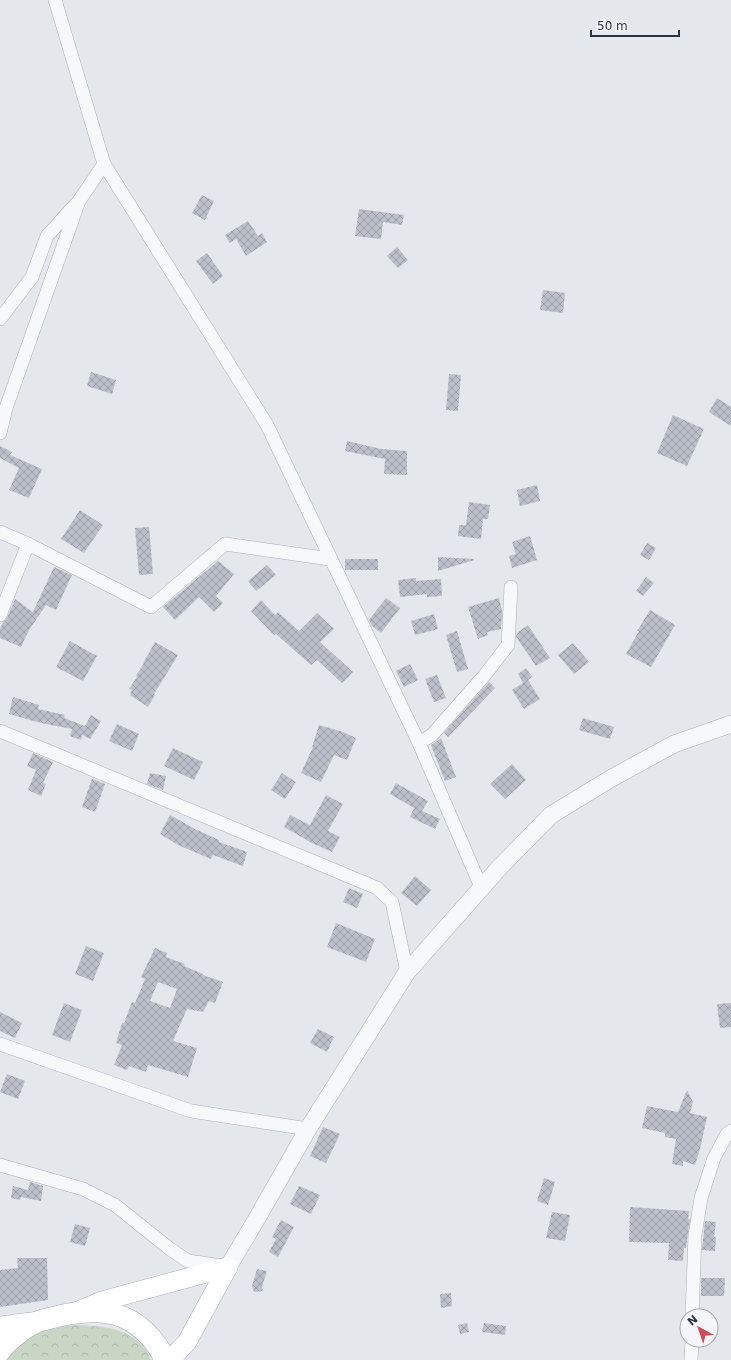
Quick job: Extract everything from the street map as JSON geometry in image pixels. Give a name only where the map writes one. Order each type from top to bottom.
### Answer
[{"type":"main road","points":[[0,1327],[33,1323],[76,1312],[102,1301],[228,1267]]},
{"type":"main road","points":[[170,1360],[188,1342],[228,1267]]},
{"type":"main road","points":[[76,1312],[115,1314],[134,1323],[148,1334],[156,1343],[165,1360]]},
{"type":"main road","points":[[0,1351],[10,1340],[33,1323]]},
{"type":"street","points":[[55,0],[104,164],[267,425],[419,743],[481,887]]},
{"type":"street","points":[[0,319],[32,277],[47,236],[79,201],[104,164]]},
{"type":"street","points":[[0,433],[6,408],[79,201]]},
{"type":"street","points":[[0,532],[28,544],[152,607],[225,544],[330,559]]},
{"type":"street","points":[[0,615],[28,544]]},
{"type":"street","points":[[419,743],[432,735],[484,676],[508,646],[511,587]]},
{"type":"street","points":[[0,1165],[83,1189],[115,1205],[170,1249],[188,1261],[228,1267],[308,1129],[407,972],[481,887],[551,816],[610,779],[674,744],[731,724]]},
{"type":"street","points":[[0,731],[377,888],[392,902],[407,972]]},
{"type":"street","points":[[0,1044],[191,1111],[308,1129]]},
{"type":"street","points":[[692,1308],[695,1235],[701,1198],[714,1158],[731,1131]]},
{"type":"street","points":[[691,1360],[692,1348]]},
{"type":"green space","points":[[74,1325],[108,1328],[129,1335],[146,1349],[151,1360],[7,1360],[23,1342],[38,1331],[51,1327]]},
{"type":"building","points":[[202,195],[214,201],[205,220],[192,213]]},
{"type":"building","points":[[359,209],[404,215],[402,225],[383,222],[381,239],[355,236]]},
{"type":"building","points":[[248,221],[258,236],[262,233],[267,242],[246,256],[236,239],[230,243],[225,235]]},
{"type":"building","points":[[397,247],[408,260],[398,268],[387,256]]},
{"type":"building","points":[[207,253],[223,276],[213,284],[196,261]]},
{"type":"building","points":[[543,290],[565,293],[563,313],[540,310]]},
{"type":"building","points":[[91,372],[116,380],[112,394],[87,386]]},
{"type":"building","points":[[449,374],[461,375],[458,411],[446,410]]},
{"type":"building","points":[[717,398],[731,407],[731,426],[709,412]]},
{"type":"building","points":[[673,415],[704,429],[687,466],[657,453]]},
{"type":"building","points":[[347,441],[381,449],[407,451],[407,475],[384,474],[385,459],[345,451]]},
{"type":"building","points":[[0,446],[12,452],[10,455],[42,469],[29,498],[9,490],[19,468],[0,458]]},
{"type":"building","points":[[537,485],[540,501],[520,506],[517,490]]},
{"type":"building","points":[[469,502],[490,505],[488,519],[483,519],[481,539],[458,536],[459,525],[466,525]]},
{"type":"building","points":[[80,510],[103,525],[84,553],[61,539]]},
{"type":"building","points":[[149,527],[153,574],[139,575],[135,528]]},
{"type":"building","points":[[530,536],[537,560],[512,568],[509,556],[516,554],[512,542]]},
{"type":"building","points":[[647,543],[656,548],[649,560],[640,555]]},
{"type":"building","points":[[438,557],[474,559],[474,560],[438,571]]},
{"type":"building","points":[[345,559],[378,559],[378,570],[345,570]]},
{"type":"building","points":[[218,561],[234,574],[216,596],[223,603],[214,612],[199,597],[175,620],[163,607]]},
{"type":"building","points":[[267,565],[276,575],[256,591],[248,581]]},
{"type":"building","points":[[54,567],[72,575],[56,610],[46,605],[29,630],[21,647],[0,638],[0,629],[3,622],[7,618],[15,599],[33,612]]},
{"type":"building","points":[[646,577],[654,583],[643,596],[636,591]]},
{"type":"building","points":[[416,578],[416,581],[441,579],[442,596],[427,597],[427,594],[400,597],[398,580]]},
{"type":"building","points":[[386,598],[400,608],[381,633],[372,626],[369,620]]},
{"type":"building","points":[[499,598],[502,611],[501,629],[487,632],[488,635],[478,639],[468,607]]},
{"type":"building","points":[[261,600],[275,615],[278,612],[299,631],[317,613],[334,629],[320,642],[353,672],[342,683],[317,660],[311,665],[276,634],[274,635],[251,611]]},
{"type":"building","points":[[650,610],[675,625],[651,667],[626,654],[639,631],[637,631]]},
{"type":"building","points":[[434,614],[438,629],[415,635],[411,621]]},
{"type":"building","points":[[528,625],[550,658],[536,666],[516,637],[517,633]]},
{"type":"building","points":[[457,631],[468,669],[457,672],[446,635]]},
{"type":"building","points":[[70,641],[97,656],[83,681],[56,667]]},
{"type":"building","points":[[155,642],[178,655],[154,694],[155,695],[148,707],[130,695],[132,690],[129,689]]},
{"type":"building","points":[[573,643],[589,662],[574,674],[558,655]]},
{"type":"building","points":[[410,664],[418,680],[404,687],[396,671]]},
{"type":"building","points":[[526,668],[532,677],[528,680],[540,699],[524,709],[512,690],[523,683],[518,674]]},
{"type":"building","points":[[437,675],[446,698],[434,702],[425,679]]},
{"type":"building","points":[[489,682],[495,688],[448,737],[444,733]]},
{"type":"building","points":[[13,697],[39,705],[38,709],[65,715],[64,718],[85,726],[91,715],[101,721],[90,739],[82,735],[81,740],[70,736],[72,729],[41,723],[9,714]]},
{"type":"building","points":[[583,718],[614,727],[610,739],[579,730]]},
{"type":"building","points":[[117,724],[139,734],[132,751],[109,741]]},
{"type":"building","points":[[319,725],[343,732],[356,738],[347,760],[334,755],[321,782],[301,773],[313,747]]},
{"type":"building","points":[[441,738],[456,777],[445,781],[431,745]]},
{"type":"building","points":[[173,748],[203,762],[194,780],[164,766]]},
{"type":"building","points":[[33,753],[53,762],[43,783],[46,784],[41,796],[28,790],[36,770],[27,766]]},
{"type":"building","points":[[512,764],[526,780],[505,799],[490,784]]},
{"type":"building","points":[[150,773],[166,776],[163,790],[147,784]]},
{"type":"building","points":[[282,773],[296,782],[285,799],[271,790]]},
{"type":"building","points":[[92,779],[105,784],[95,812],[82,807]]},
{"type":"building","points":[[396,783],[428,801],[422,811],[440,819],[435,829],[410,817],[414,808],[390,794]]},
{"type":"building","points":[[326,795],[343,804],[328,831],[340,837],[332,852],[310,842],[284,827],[290,815],[310,825]]},
{"type":"building","points":[[170,815],[219,840],[219,842],[247,852],[243,866],[213,855],[211,859],[178,845],[160,834]]},
{"type":"building","points":[[415,876],[431,890],[417,906],[401,893]]},
{"type":"building","points":[[349,888],[363,894],[357,908],[343,902]]},
{"type":"building","points":[[336,923],[375,939],[366,962],[327,947]]},
{"type":"building","points":[[86,946],[104,953],[93,981],[75,974]]},
{"type":"building","points":[[155,948],[167,953],[166,957],[185,964],[184,966],[223,982],[215,1003],[209,1001],[203,1012],[187,1009],[173,1041],[197,1048],[188,1077],[148,1065],[146,1072],[129,1066],[127,1070],[114,1065],[122,1045],[116,1043],[122,1023],[124,1023],[132,1002],[135,1003],[145,979],[141,977]],"holes":[[[158,982],[177,989],[170,1008],[150,1001]]]},
{"type":"building","points":[[64,1003],[82,1010],[70,1042],[52,1035]]},
{"type":"building","points":[[731,1003],[731,1027],[720,1028],[717,1004]]},
{"type":"building","points":[[0,1012],[22,1023],[15,1038],[0,1031]]},
{"type":"building","points":[[318,1029],[334,1037],[327,1052],[310,1043]]},
{"type":"building","points":[[7,1074],[25,1081],[18,1099],[0,1092]]},
{"type":"building","points":[[687,1090],[693,1102],[690,1113],[707,1117],[695,1165],[683,1161],[683,1166],[672,1164],[676,1139],[665,1137],[665,1133],[642,1128],[647,1106],[678,1112]]},
{"type":"building","points":[[323,1127],[340,1134],[326,1163],[310,1156]]},
{"type":"building","points":[[544,1178],[555,1182],[548,1205],[537,1201]]},
{"type":"building","points":[[30,1182],[43,1186],[41,1201],[21,1197],[20,1200],[11,1198],[13,1186],[28,1190]]},
{"type":"building","points":[[299,1186],[320,1195],[311,1214],[290,1204]]},
{"type":"building","points":[[630,1207],[689,1211],[688,1219],[690,1219],[683,1261],[668,1260],[669,1243],[629,1242]]},
{"type":"building","points":[[552,1212],[570,1215],[565,1241],[546,1238]]},
{"type":"building","points":[[281,1220],[294,1227],[278,1257],[269,1252],[276,1239],[272,1237]]},
{"type":"building","points":[[705,1221],[716,1222],[714,1237],[716,1237],[715,1251],[702,1250]]},
{"type":"building","points":[[75,1224],[90,1228],[85,1246],[70,1242]]},
{"type":"building","points":[[17,1258],[47,1258],[48,1300],[0,1307],[0,1270],[18,1268]]},
{"type":"building","points":[[257,1269],[267,1271],[262,1287],[263,1291],[254,1292],[252,1286]]},
{"type":"building","points":[[701,1278],[725,1278],[724,1296],[701,1296]]},
{"type":"building","points":[[451,1293],[452,1306],[441,1308],[440,1294]]},
{"type":"building","points":[[467,1323],[469,1332],[460,1334],[458,1325]]},
{"type":"building","points":[[484,1323],[506,1326],[505,1335],[482,1332]]}]
